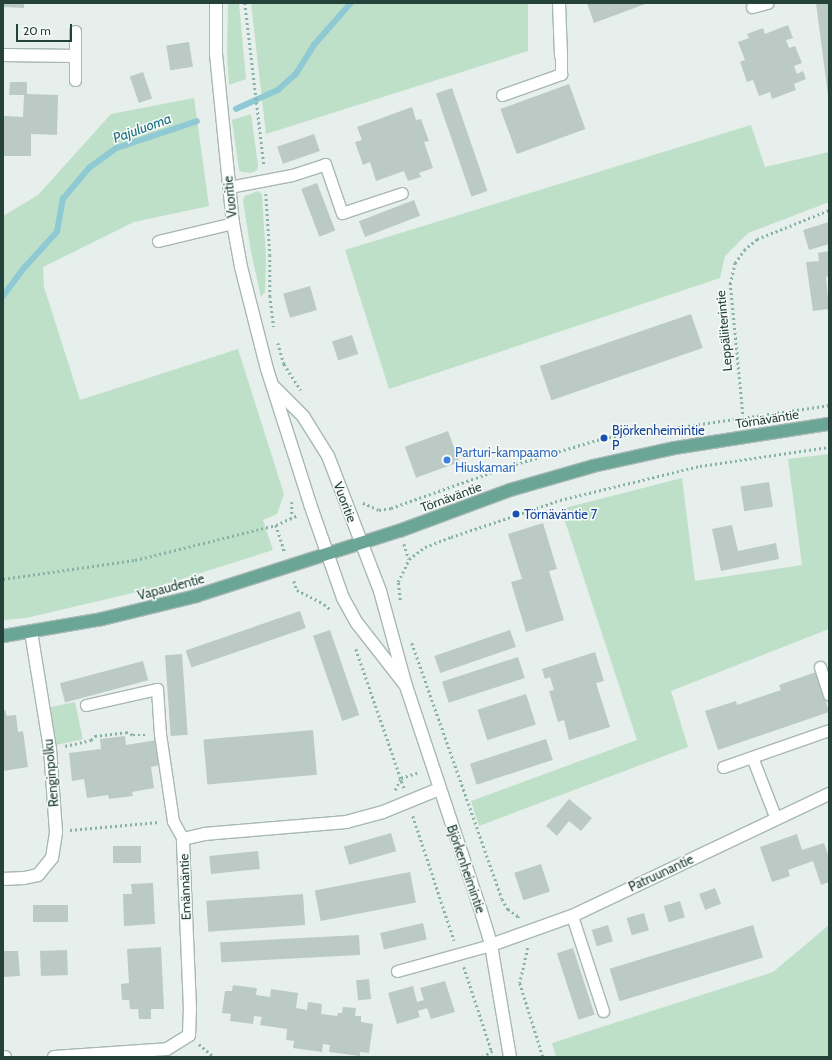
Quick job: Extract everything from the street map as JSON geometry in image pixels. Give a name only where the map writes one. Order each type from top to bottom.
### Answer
[{"type":"main road","name":"Törnäväntie","points":[[342,549],[399,531],[510,490],[578,470],[675,448],[829,424]]},
{"type":"main road","name":"Vapaudentie","points":[[3,636],[102,619],[196,596],[342,549]]},
{"type":"street","name":"Vuoritie","points":[[216,3],[217,61],[233,224],[254,319],[267,369],[327,553]]},
{"type":"street","points":[[559,3],[561,56]]},
{"type":"street","points":[[3,54],[75,56]]},
{"type":"street","name":"Vuoritie","points":[[273,386],[303,416],[328,456],[361,543]]},
{"type":"street","name":"Björkenheimintie","points":[[361,543],[378,587],[406,686],[491,945],[510,1057]]},
{"type":"street","name":"Björkenheimintie","points":[[327,553],[343,598],[357,623],[406,686]]},
{"type":"street","name":"Renginpolku","points":[[3,879],[24,878],[38,875],[52,858],[56,832],[50,749],[31,632]]},
{"type":"street","name":"Emännäntie","points":[[54,1057],[167,1050],[189,1035],[190,1009],[183,839],[204,834],[346,822],[383,812],[439,789]]},
{"type":"street","name":"Patruunantie","points":[[491,945],[572,916],[829,794]]},
{"type":"lane","points":[[752,8],[767,3]]},
{"type":"lane","points":[[75,32],[75,80]]},
{"type":"lane","points":[[502,95],[561,74],[561,56]]},
{"type":"lane","points":[[229,187],[292,175],[325,164],[342,213],[402,193]]},
{"type":"lane","points":[[158,241],[233,224]]},
{"type":"lane","points":[[820,667],[829,694]]},
{"type":"lane","points":[[86,705],[157,689],[160,734],[173,821],[183,839]]},
{"type":"lane","points":[[723,767],[829,730]]},
{"type":"lane","points":[[752,757],[776,819]]},
{"type":"lane","points":[[572,916],[603,1011]]},
{"type":"lane","points":[[397,972],[491,945]]},
{"type":"path","points":[[245,3],[256,110],[266,180],[270,255],[270,296],[274,329]]},
{"type":"path","name":"Leppäliiterintie","points":[[746,436],[739,390],[730,284],[735,263],[744,250],[756,239],[829,210]]},
{"type":"path","points":[[276,336],[284,364],[301,390]]},
{"type":"path","points":[[401,607],[398,582],[409,559],[425,548],[451,537],[560,500],[700,466],[829,447]]},
{"type":"path","points":[[3,579],[135,560],[276,525],[289,566]]},
{"type":"path","points":[[378,587],[398,582]]},
{"type":"path","points":[[324,604],[343,598]]},
{"type":"path","points":[[410,636],[502,899],[508,909],[518,916],[524,933],[528,949],[520,983],[543,1057]]},
{"type":"path","points":[[50,749],[91,740],[95,736],[126,732],[133,735],[160,734]]},
{"type":"path","points":[[389,792],[394,790],[401,778],[454,761]]},
{"type":"path","points":[[56,832],[173,821]]},
{"type":"path","points":[[482,1057],[492,1051]]},
{"type":"green space","points":[[228,3],[239,3],[246,79],[229,85],[227,53]]},
{"type":"green space","points":[[251,3],[528,3],[528,51],[266,134]]},
{"type":"green space","points":[[194,98],[209,206],[134,222],[43,267],[44,287],[80,400],[238,349],[284,494],[277,514],[263,520],[273,550],[150,589],[26,618],[3,620],[3,216],[38,195],[111,114]]},
{"type":"green space","points":[[251,114],[258,165],[257,170],[251,173],[242,172],[239,170],[232,120]]},
{"type":"green space","points":[[751,125],[765,167],[829,152],[829,202],[748,233],[725,256],[720,278],[389,389],[345,250]]},
{"type":"green space","points":[[258,191],[262,194],[266,257],[265,292],[261,297],[251,252],[243,200],[245,196]]},
{"type":"green space","points":[[829,454],[829,629],[671,691],[688,747],[479,826],[471,801],[637,740],[561,509],[682,478],[695,581],[802,565],[788,459]]},
{"type":"green space","points":[[75,702],[83,739],[56,745],[48,708]]},
{"type":"green space","points":[[829,925],[829,1057],[556,1057],[552,1043],[773,972]]},
{"type":"building","points":[[3,3],[24,3],[24,8],[3,7]]},
{"type":"building","points":[[587,3],[648,3],[594,23]]},
{"type":"building","points":[[816,3],[829,3],[829,95],[828,95]]},
{"type":"building","points":[[788,25],[793,38],[786,40],[789,48],[795,46],[802,63],[794,66],[797,74],[803,71],[806,79],[794,84],[796,90],[772,99],[770,92],[759,96],[753,80],[747,82],[740,62],[745,60],[738,42],[749,38],[747,34],[763,28],[765,34]]},
{"type":"building","points":[[189,42],[193,67],[170,70],[166,46]]},
{"type":"building","points":[[143,72],[152,98],[139,103],[130,77]]},
{"type":"building","points":[[10,82],[27,82],[27,94],[58,95],[57,135],[31,134],[31,156],[3,156],[3,116],[23,117],[24,95],[9,95]]},
{"type":"building","points":[[569,84],[585,129],[517,154],[500,109]]},
{"type":"building","points":[[452,88],[487,191],[471,197],[436,94]]},
{"type":"building","points":[[412,107],[416,120],[421,119],[429,141],[424,142],[433,168],[419,173],[421,177],[408,181],[404,171],[376,181],[370,162],[363,165],[355,142],[362,140],[357,127]]},
{"type":"building","points":[[314,134],[320,151],[283,164],[277,147]]},
{"type":"building","points":[[317,183],[335,231],[319,237],[301,189]]},
{"type":"building","points":[[414,200],[420,216],[365,237],[359,221]]},
{"type":"building","points":[[829,222],[829,244],[809,250],[803,230]]},
{"type":"building","points":[[829,251],[829,276],[826,277],[829,309],[813,311],[806,262],[819,261],[818,253]]},
{"type":"building","points":[[310,286],[317,310],[290,318],[283,294]]},
{"type":"building","points":[[691,314],[703,348],[551,400],[540,366]]},
{"type":"building","points":[[352,335],[358,354],[338,361],[332,341]]},
{"type":"building","points":[[448,431],[459,462],[416,478],[405,447]]},
{"type":"building","points":[[769,482],[773,507],[744,511],[740,487]]},
{"type":"building","points":[[543,523],[557,569],[549,571],[564,620],[526,632],[511,582],[522,579],[508,534]]},
{"type":"building","points":[[732,525],[738,551],[776,543],[779,559],[721,571],[712,529]]},
{"type":"building","points":[[300,611],[306,628],[191,667],[186,650]]},
{"type":"building","points":[[330,630],[359,715],[342,721],[313,636]]},
{"type":"building","points":[[510,630],[516,647],[440,673],[434,656]]},
{"type":"building","points":[[595,652],[604,681],[596,683],[610,727],[569,740],[564,720],[558,722],[549,691],[554,690],[550,677],[545,679],[542,669]]},
{"type":"building","points":[[182,654],[188,735],[171,736],[165,655]]},
{"type":"building","points":[[518,657],[525,678],[449,703],[442,682]]},
{"type":"building","points":[[143,661],[148,680],[65,703],[60,683]]},
{"type":"building","points":[[816,672],[829,712],[718,750],[705,711],[736,701],[737,705],[781,690],[779,685]]},
{"type":"building","points":[[526,694],[536,724],[487,740],[477,710]]},
{"type":"building","points":[[3,710],[5,710],[7,716],[16,715],[18,732],[23,731],[28,767],[3,771]]},
{"type":"building","points":[[313,730],[317,775],[207,784],[203,740]]},
{"type":"building","points":[[125,736],[126,745],[157,740],[160,765],[151,767],[154,788],[132,792],[133,796],[109,799],[108,795],[87,798],[84,779],[72,781],[69,753],[101,749],[100,739]]},
{"type":"building","points":[[546,739],[553,760],[477,785],[470,764]]},
{"type":"building","points":[[569,799],[592,818],[581,831],[569,821],[557,836],[546,826]]},
{"type":"building","points":[[391,833],[396,851],[349,865],[344,847]]},
{"type":"building","points":[[797,834],[802,850],[824,843],[829,858],[829,882],[821,885],[813,861],[788,870],[790,876],[772,882],[760,847]]},
{"type":"building","points":[[113,846],[141,846],[141,863],[113,863]]},
{"type":"building","points":[[258,851],[260,869],[211,874],[209,856]]},
{"type":"building","points":[[541,864],[550,892],[523,900],[514,873]]},
{"type":"building","points":[[410,872],[416,902],[321,921],[315,891]]},
{"type":"building","points":[[153,883],[155,924],[124,926],[123,894],[132,894],[131,884]]},
{"type":"building","points":[[715,888],[721,904],[705,910],[699,894]]},
{"type":"building","points":[[303,894],[305,925],[208,932],[206,901]]},
{"type":"building","points":[[680,901],[685,917],[669,922],[664,906]]},
{"type":"building","points":[[33,905],[68,905],[68,922],[33,922]]},
{"type":"building","points":[[644,913],[649,930],[632,935],[627,918]]},
{"type":"building","points":[[423,923],[427,940],[384,949],[380,933]]},
{"type":"building","points":[[608,925],[613,941],[597,946],[592,930]]},
{"type":"building","points":[[753,925],[763,958],[619,1001],[610,969]]},
{"type":"building","points":[[359,935],[360,955],[221,962],[220,942]]},
{"type":"building","points":[[161,947],[164,1009],[151,1009],[151,1019],[139,1019],[138,1009],[130,1009],[129,1000],[122,1000],[121,984],[129,983],[127,949]]},
{"type":"building","points":[[573,948],[595,1015],[578,1020],[557,953]]},
{"type":"building","points":[[67,950],[68,975],[41,976],[40,951]]},
{"type":"building","points":[[3,951],[18,951],[20,976],[3,977]]},
{"type":"building","points":[[369,979],[371,999],[358,1000],[356,980]]},
{"type":"building","points":[[445,981],[455,1012],[431,1019],[427,1008],[418,1011],[420,1017],[397,1024],[388,993],[413,986],[417,1002],[424,1000],[420,988]]},
{"type":"building","points":[[233,985],[257,988],[256,995],[270,997],[271,989],[298,993],[296,1008],[307,1010],[308,1002],[322,1004],[321,1014],[337,1016],[338,1013],[342,1013],[343,1007],[356,1008],[355,1016],[361,1016],[361,1022],[373,1024],[369,1053],[360,1052],[360,1056],[329,1052],[330,1045],[323,1044],[322,1052],[293,1048],[294,1041],[286,1040],[287,1029],[260,1025],[262,1017],[254,1016],[253,1024],[230,1021],[231,1014],[222,1013],[225,991],[232,991]]},
{"type":"waterway","name":"Pajuluoma","points":[[236,109],[278,90],[296,74],[314,45],[351,3]]},
{"type":"waterway","name":"Pajuluoma","points":[[3,296],[25,267],[57,232],[63,199],[89,168],[117,148],[197,121]]},
{"type":"place","name":"Björkenheimintie P","points":[[604,438]]},
{"type":"place","name":"Parturi-kampaamo Hiuskamari","points":[[447,460]]},
{"type":"place","name":"Törnäväntie 7","points":[[516,514]]}]
